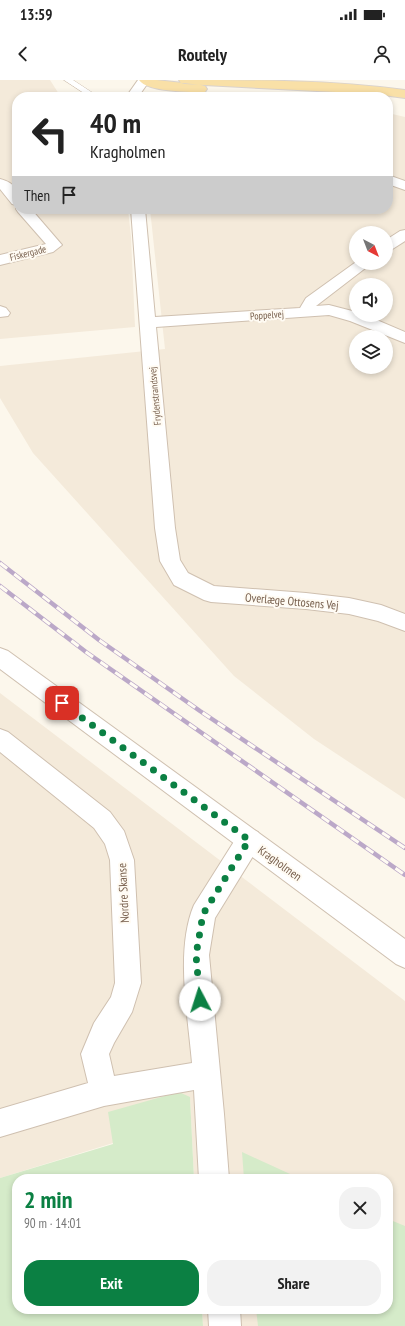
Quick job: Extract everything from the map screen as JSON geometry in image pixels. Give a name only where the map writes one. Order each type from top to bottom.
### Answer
[{"type":"main road","points":[[145,80],[158,85],[243,92]]},
{"type":"main road","points":[[185,80],[360,89],[370,92]]},
{"type":"street","points":[[136,92],[145,80]]},
{"type":"street","points":[[4,180],[12,194]]},
{"type":"street","points":[[393,181],[405,186]]},
{"type":"street","name":"Fiskergade","points":[[0,260],[48,249],[55,245],[27,214]]},
{"type":"street","name":"Frydenstrandsvej","points":[[138,214],[149,322],[166,534],[170,561],[180,579]]},
{"type":"street","points":[[393,242],[405,234]]},
{"type":"street","points":[[309,312],[308,307],[312,301],[354,270]]},
{"type":"street","name":"Poppelvej","points":[[149,322],[329,310],[356,317],[405,338]]},
{"type":"street","name":"Overlæge Ottosens Vej","points":[[180,579],[211,594],[306,601],[349,606],[381,613],[405,623]]},
{"type":"street","name":"Kragholmen","points":[[0,657],[405,955]]},
{"type":"street","name":"Nordre Skanse","points":[[0,739],[102,820],[115,839],[122,860],[128,983],[123,1003],[104,1033],[95,1054],[104,1092]]},
{"type":"street","points":[[214,1174],[196,955],[203,914],[249,840]]},
{"type":"street","points":[[0,1124],[104,1092],[206,1074]]},
{"type":"street","points":[[224,1314],[225,1326]]},
{"type":"lane","points":[[68,80],[87,92]]},
{"type":"shaded area","points":[[0,80],[50,80],[58,92],[12,92],[12,214],[129,214],[135,327],[0,339]]},
{"type":"shaded area","points":[[393,114],[405,117],[405,799],[314,739],[234,676],[33,453],[0,398],[0,366],[165,349],[151,214],[393,214]]},
{"type":"shaded area","points":[[0,693],[405,1001],[405,1326],[203,1326],[202,1314],[393,1314],[393,1174],[194,1174],[190,1097],[113,1143],[0,1178]]},
{"type":"green space","points":[[179,1092],[190,1097],[194,1174],[13,1174],[113,1144],[108,1112]]},
{"type":"green space","points":[[242,1152],[290,1174],[244,1174]]},
{"type":"green space","points":[[12,1174],[12,1314],[202,1314],[203,1326],[0,1326],[0,1178]]},
{"type":"green space","points":[[393,1221],[405,1226],[405,1326],[258,1326],[257,1314],[393,1314]]},
{"type":"railway","points":[[0,563],[99,640],[200,711],[405,848]]},
{"type":"railway","points":[[0,586],[86,652],[405,875]]},
{"type":"route","points":[[62,703],[249,840],[203,914],[196,955],[200,1000]]}]
